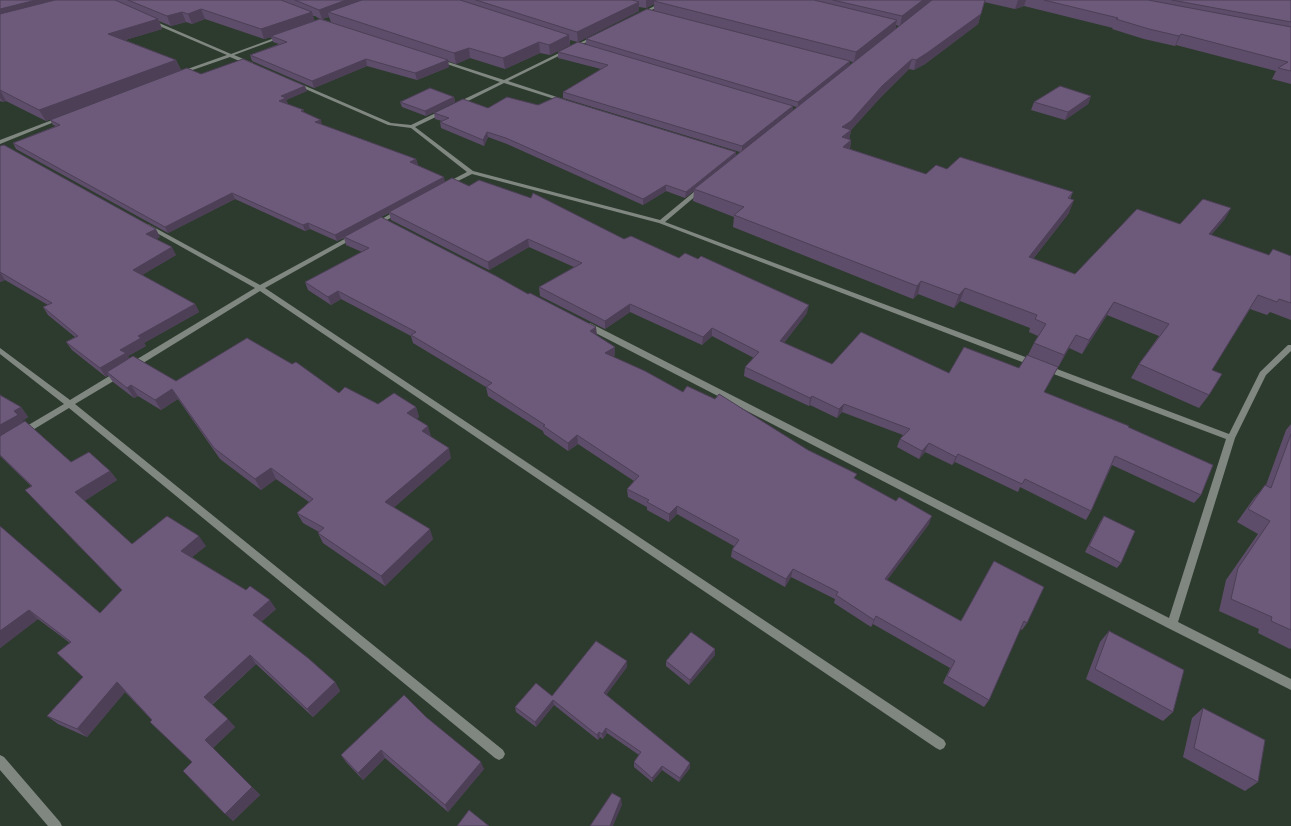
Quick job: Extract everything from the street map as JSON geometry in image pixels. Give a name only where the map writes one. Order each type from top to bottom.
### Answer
[{"type":"street","points":[[633,18],[669,0]]},
{"type":"street","points":[[640,9],[654,13]]},
{"type":"street","points":[[145,18],[259,67]]},
{"type":"street","points":[[178,74],[287,35]]},
{"type":"street","points":[[454,106],[598,35]]},
{"type":"street","points":[[570,43],[586,47]]},
{"type":"street","points":[[435,60],[570,103]]},
{"type":"street","points":[[288,80],[390,124],[412,127],[471,172],[661,222],[1231,438]]},
{"type":"street","points":[[412,127],[446,110]]},
{"type":"street","points":[[2,145],[67,116]]},
{"type":"street","points":[[437,190],[471,172]]},
{"type":"street","points":[[661,222],[707,184]]},
{"type":"street","points":[[370,228],[387,222],[403,209]]},
{"type":"street","points":[[137,220],[260,288],[940,744]]},
{"type":"street","points":[[19,434],[260,288],[363,232]]},
{"type":"street","points":[[580,322],[1291,685]]},
{"type":"street","points":[[1172,625],[1231,438],[1263,374],[1291,347]]},
{"type":"street","points":[[0,350],[70,404],[499,754]]},
{"type":"street","points":[[0,761],[56,826]]},
{"type":"building","points":[[0,0],[36,0],[0,9]]},
{"type":"building","points":[[55,0],[115,0],[158,19],[108,34],[176,60],[39,110],[0,90],[0,14]]},
{"type":"building","points":[[128,0],[281,0],[312,12],[261,29],[201,9],[188,14],[182,12],[167,16]]},
{"type":"building","points":[[295,0],[346,0],[319,10]]},
{"type":"building","points":[[362,0],[460,0],[569,35],[549,45],[539,42],[503,58],[469,48],[454,53],[328,12]]},
{"type":"building","points":[[476,0],[632,0],[639,2],[577,32]]},
{"type":"building","points":[[814,0],[897,20],[856,52],[654,1]]},
{"type":"building","points":[[833,0],[923,0],[902,16]]},
{"type":"building","points":[[932,0],[985,0],[981,14],[927,53],[916,60],[912,59],[882,86],[851,121],[842,127],[851,130],[842,137],[851,140],[843,147],[926,174],[936,165],[947,169],[960,157],[1073,192],[1068,198],[1074,200],[1029,257],[1075,274],[1137,209],[1180,224],[1203,199],[1231,208],[1209,234],[1269,255],[1273,249],[1291,256],[1291,303],[1279,299],[1277,302],[1258,295],[1212,370],[1222,374],[1209,395],[1139,364],[1169,324],[1114,302],[1089,340],[1076,335],[1064,355],[1034,343],[1046,324],[1035,319],[1037,315],[965,288],[959,295],[921,281],[917,286],[734,215],[744,207],[694,189]]},
{"type":"building","points":[[1044,0],[1148,0],[1291,27],[1291,71],[1278,68],[1288,62],[1181,34],[1179,36],[1149,29],[1116,19],[1118,18]]},
{"type":"building","points":[[1172,0],[1291,0],[1291,22]]},
{"type":"building","points":[[647,9],[850,61],[798,102],[586,39]]},
{"type":"building","points":[[320,19],[448,60],[415,73],[366,59],[312,81],[250,55],[287,42],[271,36]]},
{"type":"building","points":[[578,42],[793,106],[742,146],[563,92],[608,65],[558,52]]},
{"type":"building","points":[[243,59],[305,86],[281,96],[286,98],[279,101],[304,110],[301,111],[321,120],[315,122],[416,159],[410,162],[444,177],[335,235],[308,223],[303,225],[232,193],[165,227],[13,143],[60,125],[50,120],[187,68],[201,74]]},
{"type":"building","points":[[1060,86],[1091,96],[1068,112],[1034,102]]},
{"type":"building","points":[[430,88],[454,97],[425,111],[400,102]]},
{"type":"building","points":[[507,97],[538,105],[556,97],[736,152],[686,192],[666,185],[643,199],[506,138],[487,132],[483,140],[440,122],[449,118],[434,113],[463,99],[488,108]]},
{"type":"building","points":[[4,145],[156,229],[146,234],[172,247],[133,270],[195,304],[138,336],[141,338],[120,350],[126,353],[100,368],[66,342],[78,336],[43,307],[52,303],[0,272],[0,146]]},
{"type":"building","points":[[452,178],[469,186],[479,180],[531,198],[533,193],[624,239],[631,236],[679,258],[685,253],[698,259],[701,256],[809,305],[780,341],[832,364],[861,332],[949,373],[964,347],[1019,368],[1027,355],[1058,367],[1044,392],[1129,426],[1128,427],[1213,465],[1201,495],[1115,456],[1091,511],[1025,479],[1022,484],[958,454],[956,457],[929,443],[922,451],[900,439],[910,429],[844,404],[839,409],[812,396],[810,398],[745,367],[759,352],[712,328],[703,337],[630,304],[605,321],[539,287],[582,263],[528,239],[488,262],[389,212]]},
{"type":"building","points":[[381,217],[528,294],[530,293],[596,327],[590,331],[615,347],[605,353],[645,371],[683,392],[687,386],[715,399],[719,394],[808,450],[857,474],[854,478],[896,501],[899,497],[932,516],[885,579],[961,621],[994,561],[1044,587],[1027,623],[1024,621],[989,700],[947,676],[955,661],[876,616],[874,620],[836,595],[838,592],[793,569],[786,579],[732,550],[739,540],[677,506],[669,514],[647,502],[649,500],[627,489],[639,476],[577,435],[568,443],[543,426],[545,425],[486,387],[492,383],[411,335],[416,332],[338,291],[328,297],[305,282],[369,248],[344,237]]},
{"type":"building","points":[[247,338],[292,364],[296,362],[339,393],[345,387],[378,404],[394,393],[416,407],[407,413],[428,426],[422,431],[449,448],[385,502],[430,529],[381,576],[318,533],[324,528],[297,513],[313,499],[271,468],[255,479],[214,448],[172,389],[155,400],[131,385],[127,388],[107,372],[133,356],[176,381]]},
{"type":"building","points":[[0,395],[21,407],[14,411],[18,415],[0,425]]},
{"type":"building","points":[[25,421],[71,462],[89,452],[110,471],[75,492],[132,544],[167,516],[199,536],[181,551],[246,590],[250,586],[270,600],[253,615],[308,658],[335,682],[307,709],[250,655],[204,697],[228,719],[205,740],[252,787],[225,814],[183,771],[192,762],[150,722],[152,720],[117,682],[77,729],[47,716],[83,677],[57,653],[71,642],[29,610],[0,631],[0,526],[100,613],[122,590],[25,490],[32,486],[0,455],[0,436]]},
{"type":"building","points":[[1291,434],[1291,630],[1271,621],[1272,617],[1231,599],[1238,568],[1270,521],[1248,509],[1265,485],[1271,488]]},
{"type":"building","points":[[1104,516],[1135,531],[1121,563],[1089,546]]},
{"type":"building","points":[[1109,631],[1184,670],[1173,712],[1095,669]]},
{"type":"building","points":[[691,632],[715,649],[690,680],[666,661]]},
{"type":"building","points":[[596,641],[627,661],[604,693],[690,763],[680,778],[662,766],[652,778],[634,762],[641,752],[606,728],[602,734],[599,732],[597,735],[553,700],[535,722],[515,707],[536,683],[552,696]]},
{"type":"building","points":[[404,695],[426,717],[481,762],[445,805],[381,750],[358,773],[341,755]]},
{"type":"building","points":[[1203,708],[1265,740],[1258,782],[1194,748]]},
{"type":"building","points":[[612,793],[621,798],[610,826],[590,826]]},
{"type":"building","points":[[469,810],[489,826],[457,826]]}]
